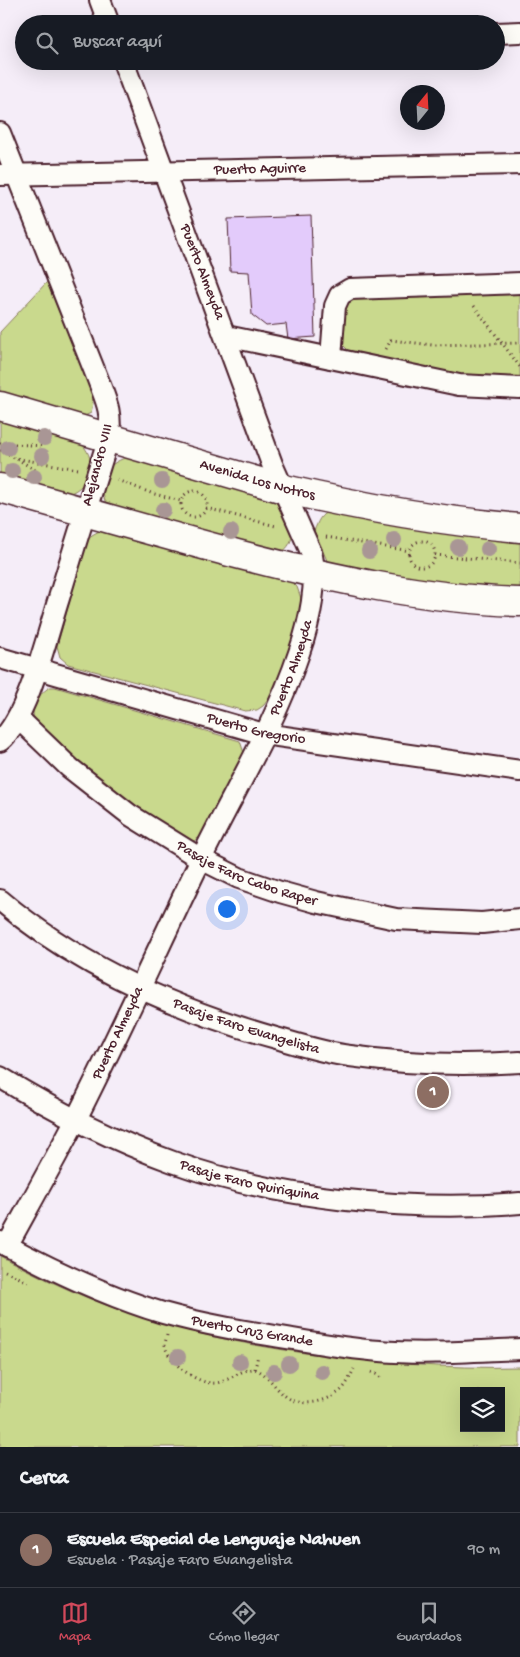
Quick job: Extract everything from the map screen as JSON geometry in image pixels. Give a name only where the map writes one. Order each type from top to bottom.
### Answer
[{"type":"main road","name":"Avenida Los Notros","points":[[0,406],[284,488],[410,514],[520,528]]},
{"type":"main road","points":[[0,488],[314,574],[460,598],[520,602]]},
{"type":"street","points":[[100,0],[106,15]]},
{"type":"street","points":[[505,33],[520,32]]},
{"type":"street","name":"Puerto Almeyda","points":[[4,1244],[75,1120],[201,859],[264,734],[300,652],[309,615],[314,574],[311,552],[272,464],[126,70]]},
{"type":"street","name":"Alejandro VIII","points":[[0,133],[8,175],[109,410],[111,419],[108,437],[37,668],[18,718],[0,741]]},
{"type":"street","name":"Puerto Aguirre","points":[[8,175],[520,164]]},
{"type":"street","points":[[331,358],[335,306],[340,295],[350,289],[520,283]]},
{"type":"street","points":[[226,336],[459,385],[520,388]]},
{"type":"street","name":"Puerto Gregorio","points":[[0,658],[264,734],[520,770]]},
{"type":"street","name":"Pasaje Faro Cabo Raper","points":[[18,718],[44,744],[97,790],[144,824],[201,859],[239,878],[316,902],[387,917],[482,923],[520,919]]},
{"type":"street","name":"Pasaje Faro Evangelista","points":[[0,900],[41,932],[73,952],[139,988],[219,1021],[305,1046],[348,1056],[395,1062],[443,1064],[520,1062]]},
{"type":"street","name":"Pasaje Faro Quiriquina","points":[[0,1077],[75,1120],[124,1142],[174,1162],[226,1178],[333,1198],[390,1203],[448,1205],[520,1203]]},
{"type":"street","name":"Puerto Cruz Grande","points":[[4,1244],[34,1260],[129,1302],[171,1315],[261,1334],[362,1349],[443,1353],[520,1349]]},
{"type":"path","points":[[459,286],[520,368]]},
{"type":"path","points":[[374,368],[391,340],[432,345],[520,343]]},
{"type":"path","points":[[196,491],[205,498],[206,508],[203,514],[191,517],[182,511],[181,501],[187,493],[196,491]]},
{"type":"path","points":[[423,541],[432,546],[435,555],[433,562],[424,567],[416,566],[409,556],[411,547],[423,541]]},
{"type":"path","points":[[435,555],[520,563]]},
{"type":"path","points":[[171,1315],[166,1347],[176,1364],[195,1379],[214,1383],[244,1370],[255,1369],[265,1375],[285,1396],[297,1402],[307,1403],[325,1400],[339,1392],[354,1369],[362,1349]]},
{"type":"green space","points":[[47,282],[91,391],[93,403],[91,413],[78,419],[0,396],[0,332]]},
{"type":"green space","points":[[520,289],[520,378],[460,375],[354,356],[341,343],[339,309],[346,299]]},
{"type":"green space","points":[[0,416],[78,439],[87,451],[90,460],[90,472],[85,482],[68,494],[0,477]]},
{"type":"green space","points":[[127,457],[274,500],[291,526],[291,540],[288,547],[281,553],[108,507],[102,487],[104,476],[113,464]]},
{"type":"green space","points":[[330,511],[520,539],[520,591],[412,579],[329,565],[314,531],[322,516]]},
{"type":"green space","points":[[101,530],[286,576],[297,587],[302,601],[303,619],[279,680],[263,706],[257,710],[245,711],[68,664],[60,657],[57,646],[86,543],[92,535]]},
{"type":"green space","points":[[50,687],[240,741],[244,753],[201,836],[194,841],[187,840],[112,789],[49,739],[40,730],[34,719],[33,709],[36,700]]},
{"type":"green space","points":[[0,1256],[58,1285],[117,1309],[163,1324],[233,1341],[359,1360],[439,1366],[520,1367],[520,1447],[0,1447]]},
{"type":"building","points":[[311,216],[315,337],[288,339],[286,324],[266,326],[252,315],[249,272],[230,271],[228,219]]},
{"type":"place","name":"Escuela Especial de Lenguaje Nahuen","points":[[433,1092]]}]
